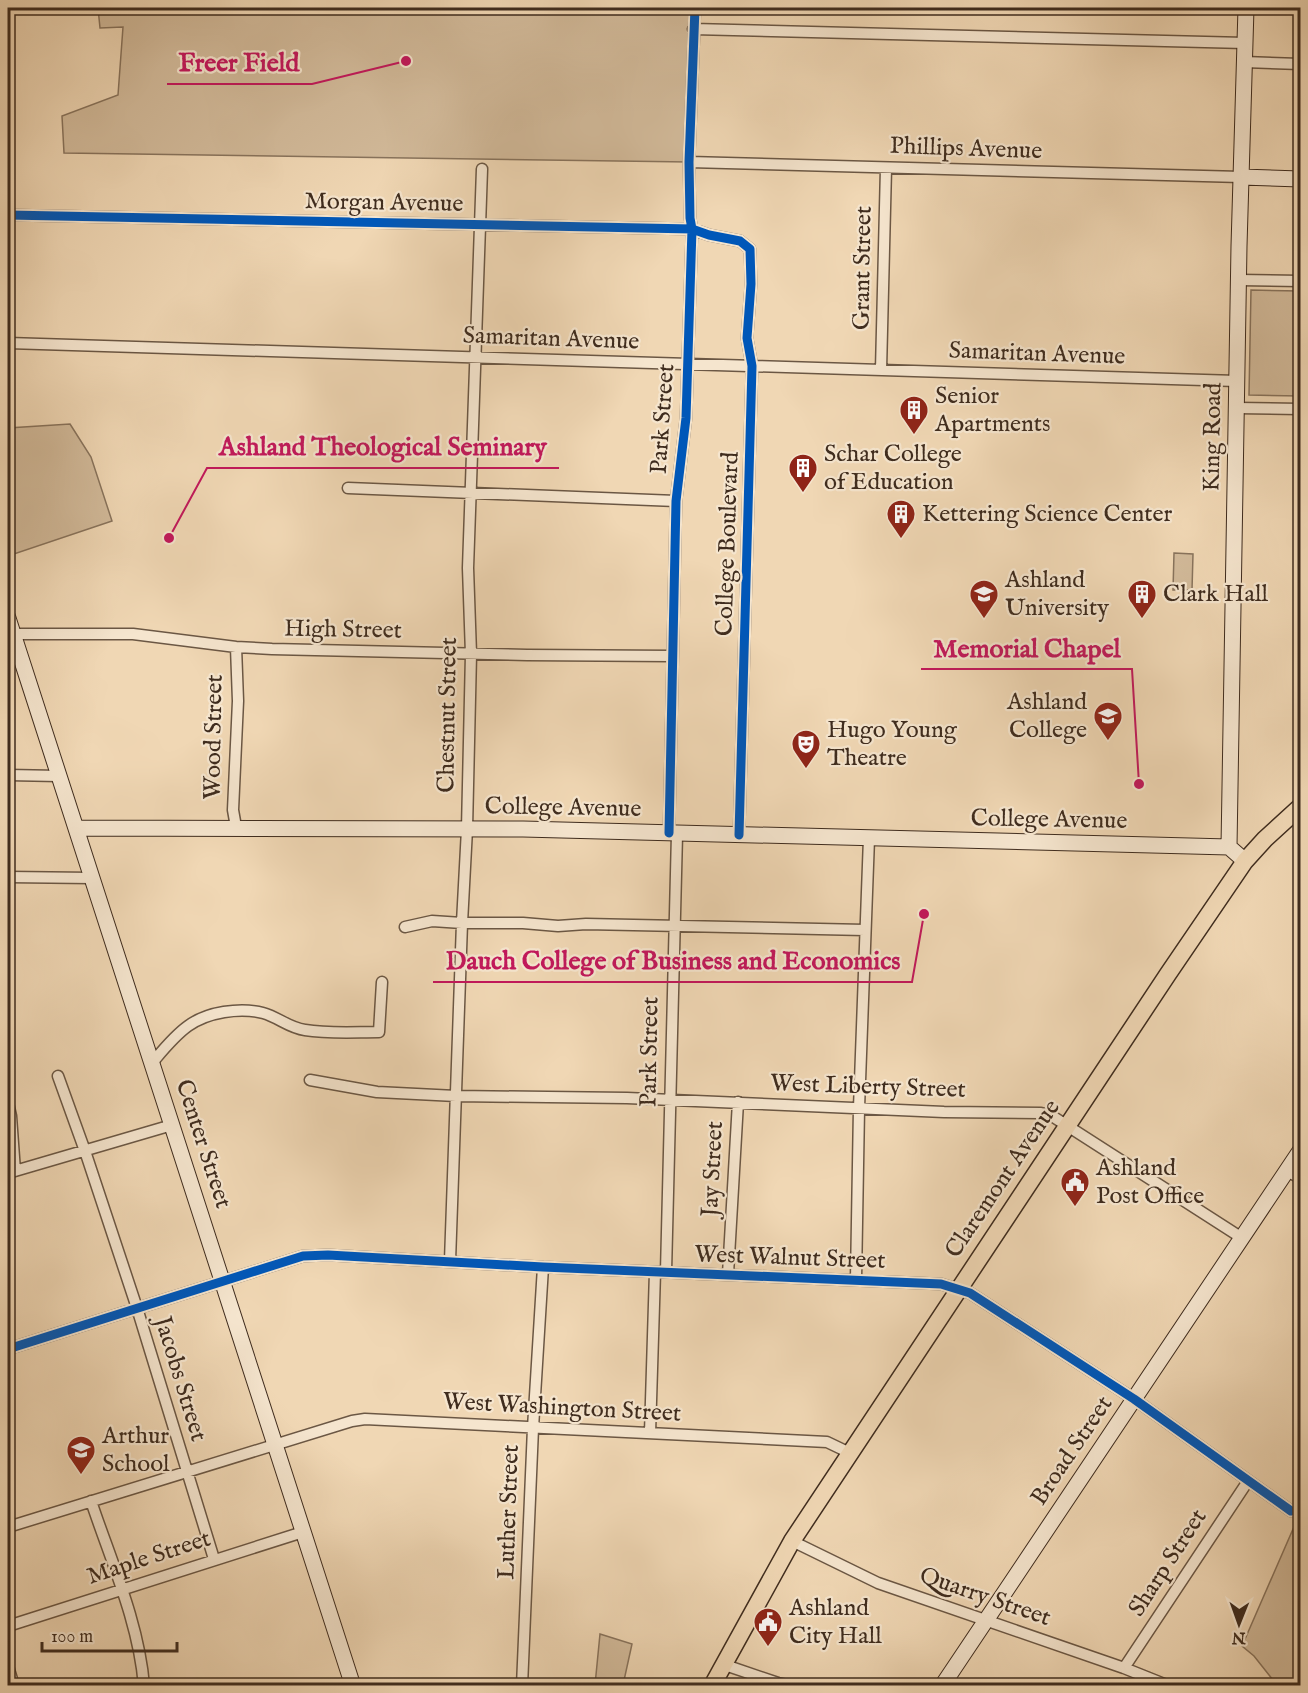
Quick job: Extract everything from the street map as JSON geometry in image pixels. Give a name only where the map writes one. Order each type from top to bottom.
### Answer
[{"type":"main road","name":"Claremont Avenue","points":[[712,1686],[722,1664],[792,1541],[1067,1127],[1245,861],[1300,807]]},
{"type":"street","name":"Park Street","points":[[650,1433],[670,1100],[675,926],[672,656],[676,501],[683,451],[692,229],[689,162],[695,8]]},
{"type":"street","name":"King Road","points":[[1229,847],[1246,8]]},
{"type":"street","points":[[693,29],[1245,43]]},
{"type":"street","points":[[1244,62],[1300,64]]},
{"type":"street","name":"Phillips Avenue","points":[[689,162],[1241,177]]},
{"type":"street","name":"Grant Street","points":[[881,370],[886,168]]},
{"type":"street","name":"Chestnut Street","points":[[450,1261],[462,923],[468,829],[471,654],[468,567],[482,169]]},
{"type":"street","points":[[1241,177],[1300,179]]},
{"type":"street","name":"Morgan Avenue","points":[[8,215],[692,229],[740,241],[746,244],[751,254]]},
{"type":"street","name":"College Boulevard","points":[[739,835],[752,366],[747,338],[751,254]]},
{"type":"street","points":[[1239,280],[1300,281]]},
{"type":"street","name":"Samaritan Avenue","points":[[8,342],[1237,381]]},
{"type":"street","points":[[1237,408],[1300,409]]},
{"type":"street","points":[[348,488],[676,501]]},
{"type":"street","name":"Center Street","points":[[8,618],[353,1686]]},
{"type":"street","name":"High Street","points":[[14,634],[133,634],[236,647],[471,654],[672,656]]},
{"type":"street","name":"Wood Street","points":[[236,647],[238,701],[232,810],[236,828]]},
{"type":"street","points":[[8,775],[59,776]]},
{"type":"street","name":"College Avenue","points":[[77,828],[468,829],[1229,847]]},
{"type":"street","points":[[856,1279],[859,1108],[869,838]]},
{"type":"street","points":[[1229,847],[1245,861]]},
{"type":"street","points":[[8,878],[92,878]]},
{"type":"street","points":[[405,927],[432,921],[558,926],[586,924],[865,930]]},
{"type":"street","points":[[153,1063],[167,1045],[188,1026],[218,1014],[241,1010],[271,1015],[288,1026],[305,1030],[379,1032],[382,982]]},
{"type":"street","name":"Jacobs Street","points":[[58,1076],[137,1308],[214,1559]]},
{"type":"street","name":"West Liberty Street","points":[[310,1080],[376,1092],[456,1096],[670,1100],[1041,1113],[1052,1116],[1242,1238]]},
{"type":"street","name":"Jay Street","points":[[728,1274],[738,1102]]},
{"type":"street","points":[[8,1103],[11,1116],[11,1172],[172,1125]]},
{"type":"street","name":"Broad Street","points":[[942,1686],[1242,1238],[1294,1175],[1300,1151]]},
{"type":"street","name":"West Walnut Street","points":[[8,1349],[303,1256],[328,1255],[543,1268],[941,1284],[970,1293],[1134,1399],[1291,1511]]},
{"type":"street","name":"Luther Street","points":[[522,1686],[533,1428],[543,1268]]},
{"type":"street","name":"West Washington Street","points":[[8,1527],[352,1421],[365,1419],[827,1442],[850,1453]]},
{"type":"street","name":"Sharp Street","points":[[1124,1668],[1248,1480]]},
{"type":"street","points":[[91,1501],[121,1589],[140,1657],[144,1686]]},
{"type":"street","name":"Maple Street","points":[[8,1626],[303,1532]]},
{"type":"street","name":"Quarry Street","points":[[792,1541],[878,1583],[1124,1668],[1169,1686]]},
{"type":"street","points":[[722,1664],[793,1686]]},
{"type":"street","points":[[8,1666],[14,1686]]},
{"type":"shaded area","points":[[98,8],[693,8],[689,162],[64,153],[62,116],[118,95],[123,27],[100,28]]},
{"type":"shaded area","points":[[1251,290],[1300,291],[1300,396],[1249,395]]},
{"type":"shaded area","points":[[70,424],[91,457],[112,521],[8,556],[8,428]]},
{"type":"shaded area","points":[[1174,553],[1193,554],[1192,590],[1173,590]]},
{"type":"shaded area","points":[[1300,1513],[1300,1685],[1277,1685],[1254,1656],[1242,1646]]},
{"type":"shaded area","points":[[600,1634],[632,1644],[623,1685],[595,1685]]},
{"type":"cycle path","points":[[669,833],[676,501],[686,418],[692,229],[689,162],[695,8]]},
{"type":"cycle path","points":[[8,215],[692,229],[740,241],[750,249],[751,284],[747,338],[752,366],[739,835]]},
{"type":"cycle path","points":[[8,1349],[303,1256],[328,1255],[543,1267],[941,1284],[970,1293],[1134,1399],[1291,1511]]},
{"type":"place","name":"Freer Field","points":[[406,61]]},
{"type":"place","name":"Senior Apartments","points":[[914,436]]},
{"type":"place","name":"Schar College of Education","points":[[803,494]]},
{"type":"place","name":"Ashland Theological Seminary","points":[[169,538]]},
{"type":"place","name":"Kettering Science Center","points":[[901,540]]},
{"type":"place","name":"Ashland University","points":[[984,620]]},
{"type":"place","name":"Clark Hall","points":[[1142,620]]},
{"type":"place","name":"Ashland College","points":[[1108,742]]},
{"type":"place","name":"Hugo Young Theatre","points":[[806,770]]},
{"type":"place","name":"Memorial Chapel","points":[[1139,784]]},
{"type":"place","name":"Dauch College of Business and Economics","points":[[924,914]]},
{"type":"place","name":"Ashland Post Office","points":[[1075,1208]]},
{"type":"place","name":"Arthur School","points":[[81,1476]]},
{"type":"place","name":"Ashland City Hall","points":[[768,1648]]}]
